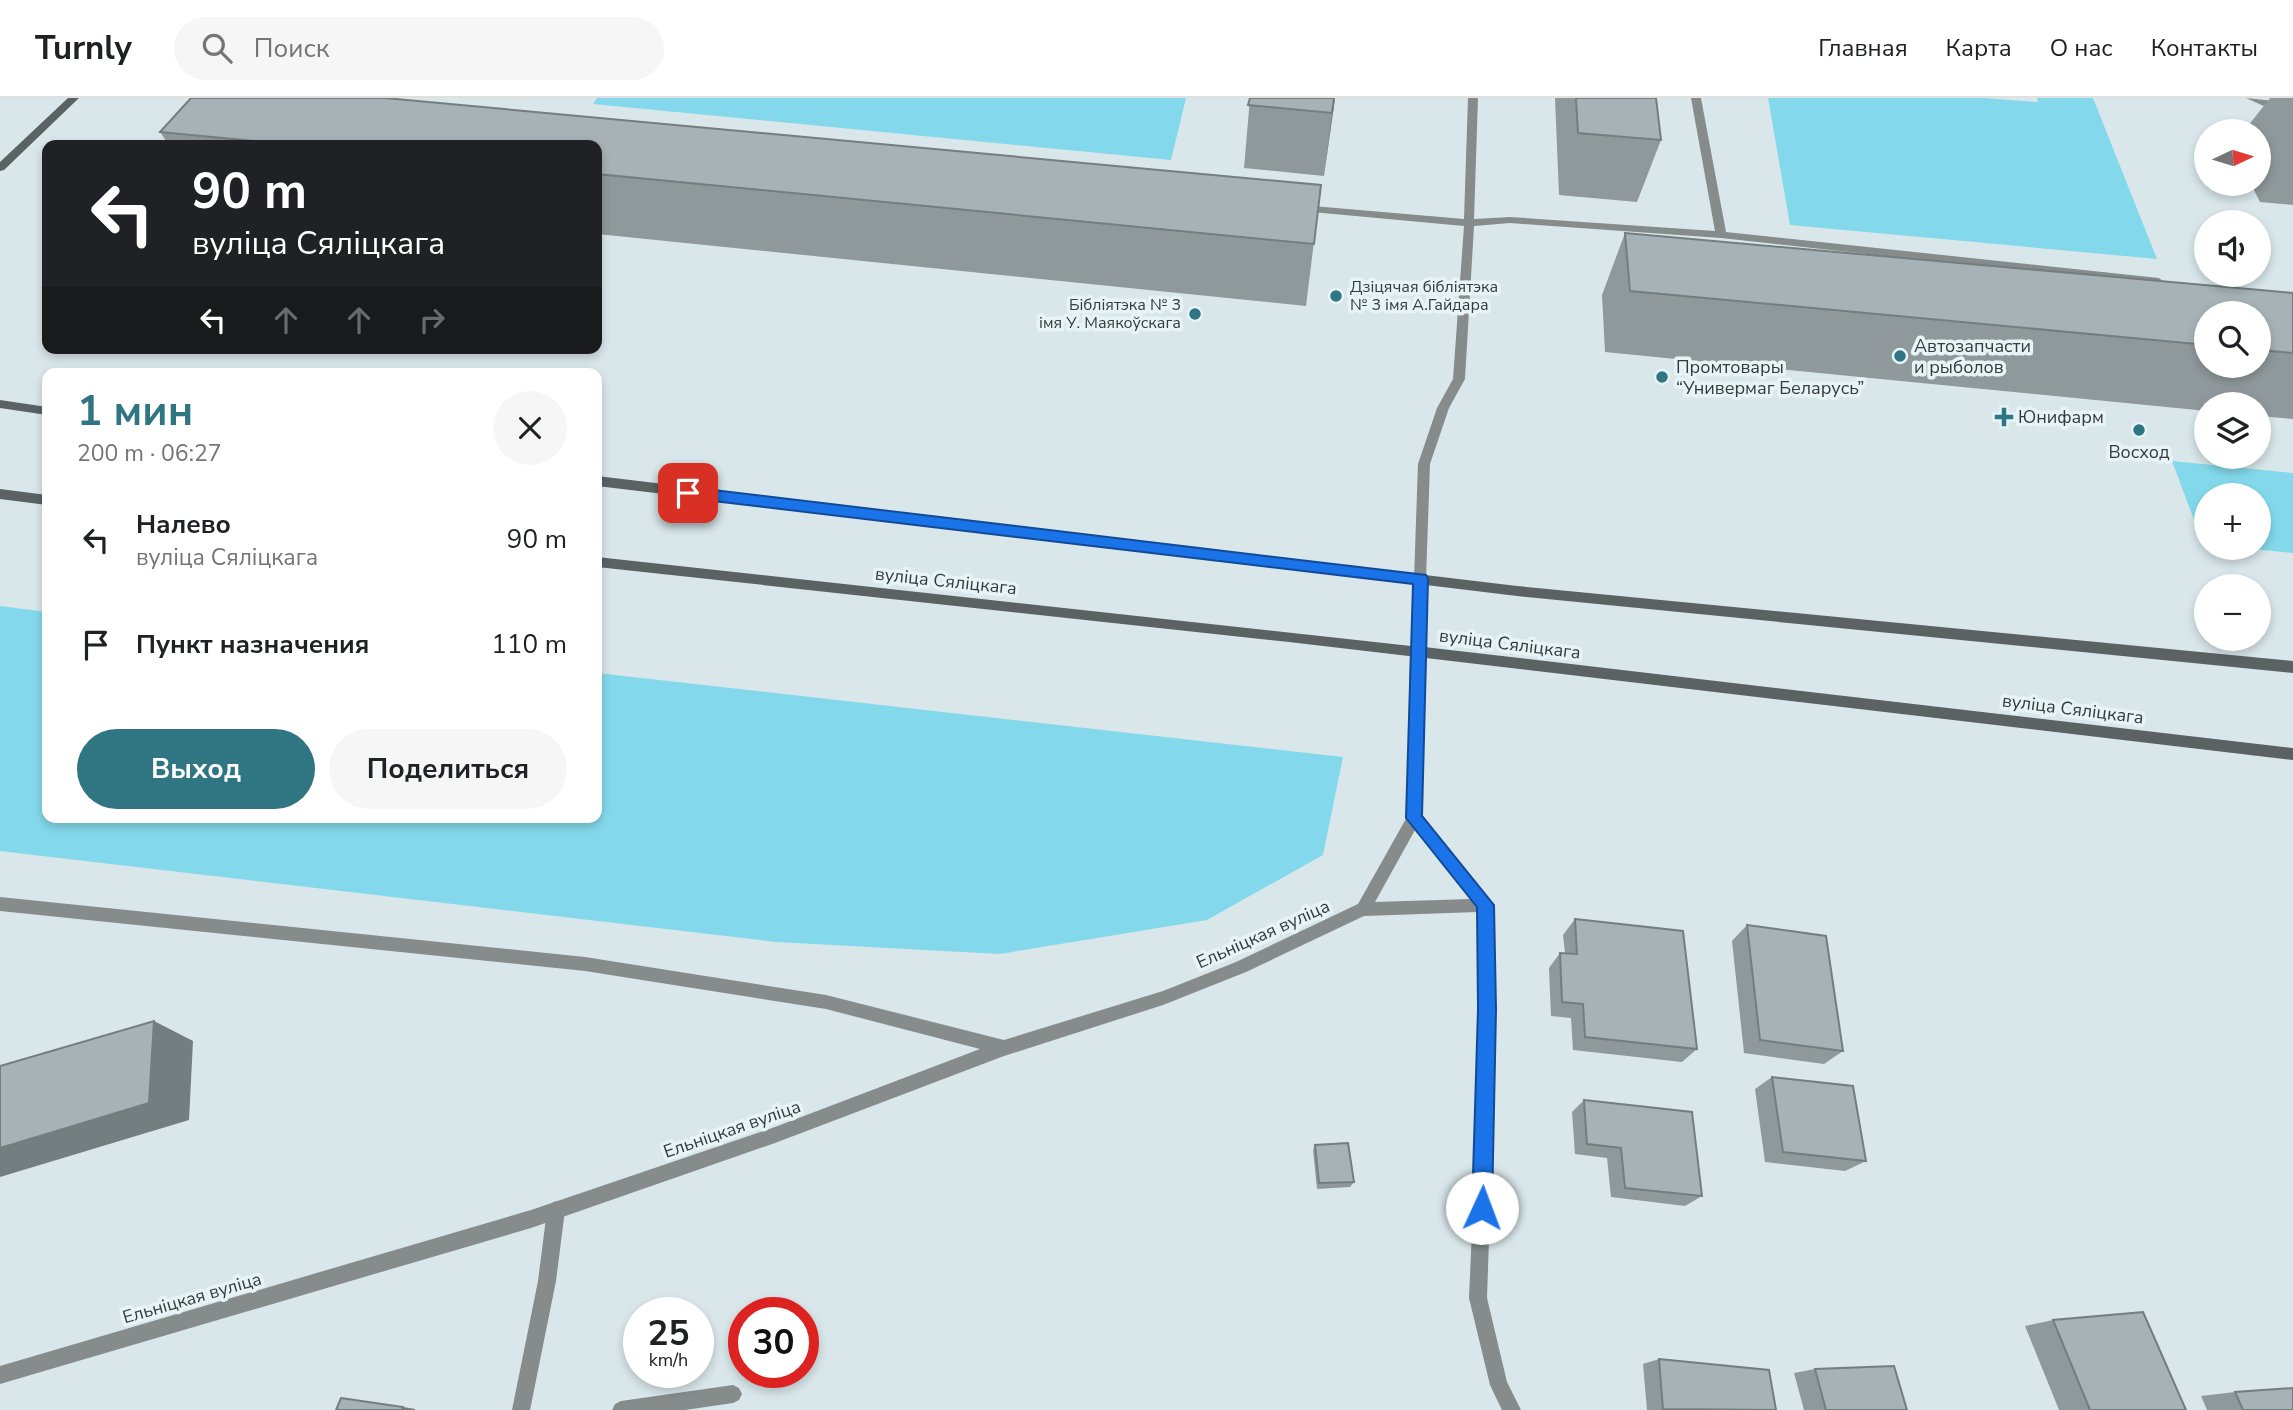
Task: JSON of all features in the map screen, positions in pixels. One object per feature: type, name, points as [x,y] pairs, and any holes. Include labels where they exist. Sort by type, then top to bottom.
[{"type":"main road","points":[[0,168],[74,98]]},
{"type":"main road","points":[[0,404],[42,410]]},
{"type":"main road","points":[[602,482],[1420,579],[2293,667]]},
{"type":"main road","points":[[0,494],[42,499]]},
{"type":"main road","name":"вуліца Сяліцкага","points":[[602,563],[1417,652],[2293,754]]},
{"type":"main road","points":[[1417,652],[1420,579]]},
{"type":"street","points":[[1420,579],[1424,464],[1443,408],[1459,379],[1469,223],[1473,98]]},
{"type":"street","points":[[1696,98],[1721,235]]},
{"type":"street","points":[[2251,98],[2266,104],[2293,106]]},
{"type":"street","points":[[1295,207],[1469,223],[1510,220],[1721,235],[2171,283]]},
{"type":"street","points":[[1363,909],[1414,818],[1417,652]]},
{"type":"street","points":[[1414,818],[1485,905],[1486,1093],[1478,1298],[1499,1385],[1512,1410]]},
{"type":"street","points":[[0,904],[585,964],[826,1002],[1004,1048]]},
{"type":"street","points":[[1363,909],[1485,905]]},
{"type":"street","name":"Ельніцкая вуліца","points":[[0,1374],[556,1210],[775,1135],[1004,1048],[1163,998],[1241,967],[1363,909]]},
{"type":"street","points":[[522,1410],[547,1281],[556,1210]]},
{"type":"street","points":[[621,1410],[733,1394]]},
{"type":"shaded area","points":[[597,98],[1186,98],[1171,160],[593,104]]},
{"type":"shaded area","points":[[1768,98],[1984,98],[2038,102],[2037,98],[2093,98],[2157,259],[1790,225]]},
{"type":"shaded area","points":[[2172,461],[2194,463],[2194,469],[2253,469],[2293,473],[2293,553],[2271,551],[2271,483],[2194,483],[2194,520]]},
{"type":"shaded area","points":[[0,606],[42,611],[42,823],[602,823],[602,674],[1343,757],[1323,855],[1207,920],[1000,954],[776,942],[0,851]]},
{"type":"building","points":[[191,98],[385,98],[1321,185],[1314,244],[602,174],[602,140],[243,140],[160,132]]},
{"type":"building","points":[[1250,98],[1334,98],[1332,113],[1248,105]]},
{"type":"building","points":[[1576,98],[1656,98],[1661,140],[1578,133]]},
{"type":"building","points":[[1625,233],[2194,284],[2194,287],[2293,293],[2293,353],[2271,351],[2271,301],[2194,301],[2194,344],[1630,291]]},
{"type":"building","points":[[1575,919],[1683,931],[1697,1049],[1585,1037],[1583,1004],[1562,1002],[1560,953],[1577,954]]},
{"type":"building","points":[[1747,925],[1826,936],[1843,1051],[1760,1040]]},
{"type":"building","points":[[154,1021],[149,1103],[0,1148],[0,1066]]},
{"type":"building","points":[[1772,1077],[1853,1086],[1866,1161],[1783,1152]]},
{"type":"building","points":[[1584,1100],[1692,1112],[1702,1196],[1625,1188],[1621,1148],[1587,1144]]},
{"type":"building","points":[[1348,1143],[1354,1182],[1319,1183],[1315,1145]]},
{"type":"building","points":[[2143,1312],[2186,1410],[2090,1410],[2053,1320]]},
{"type":"building","points":[[1659,1359],[1769,1370],[1776,1410],[1663,1409]]},
{"type":"building","points":[[1894,1366],[1907,1410],[1826,1410],[1815,1369]]},
{"type":"building","points":[[2293,1388],[2293,1410],[2243,1410],[2235,1392]]},
{"type":"building","points":[[341,1398],[403,1407],[402,1410],[336,1410]]},
{"type":"place","name":"Дзіцячая бібліятэка № 3 імя А.Гайдара","points":[[1336,296]]},
{"type":"place","name":"Бібліятэка № 3 імя У. Маякоўскага","points":[[1195,314]]},
{"type":"place","name":"Автозапчасти и рыболов","points":[[1900,356]]},
{"type":"place","name":"Промтовары “Универмаг Беларусь”","points":[[1662,377]]},
{"type":"place","name":"Юнифарм","points":[[2004,417]]},
{"type":"place","name":"Восход","points":[[2139,430]]},
{"type":"route","points":[[688,493],[1420,579],[1414,818],[1485,905],[1487,1009],[1482,1208]]}]
